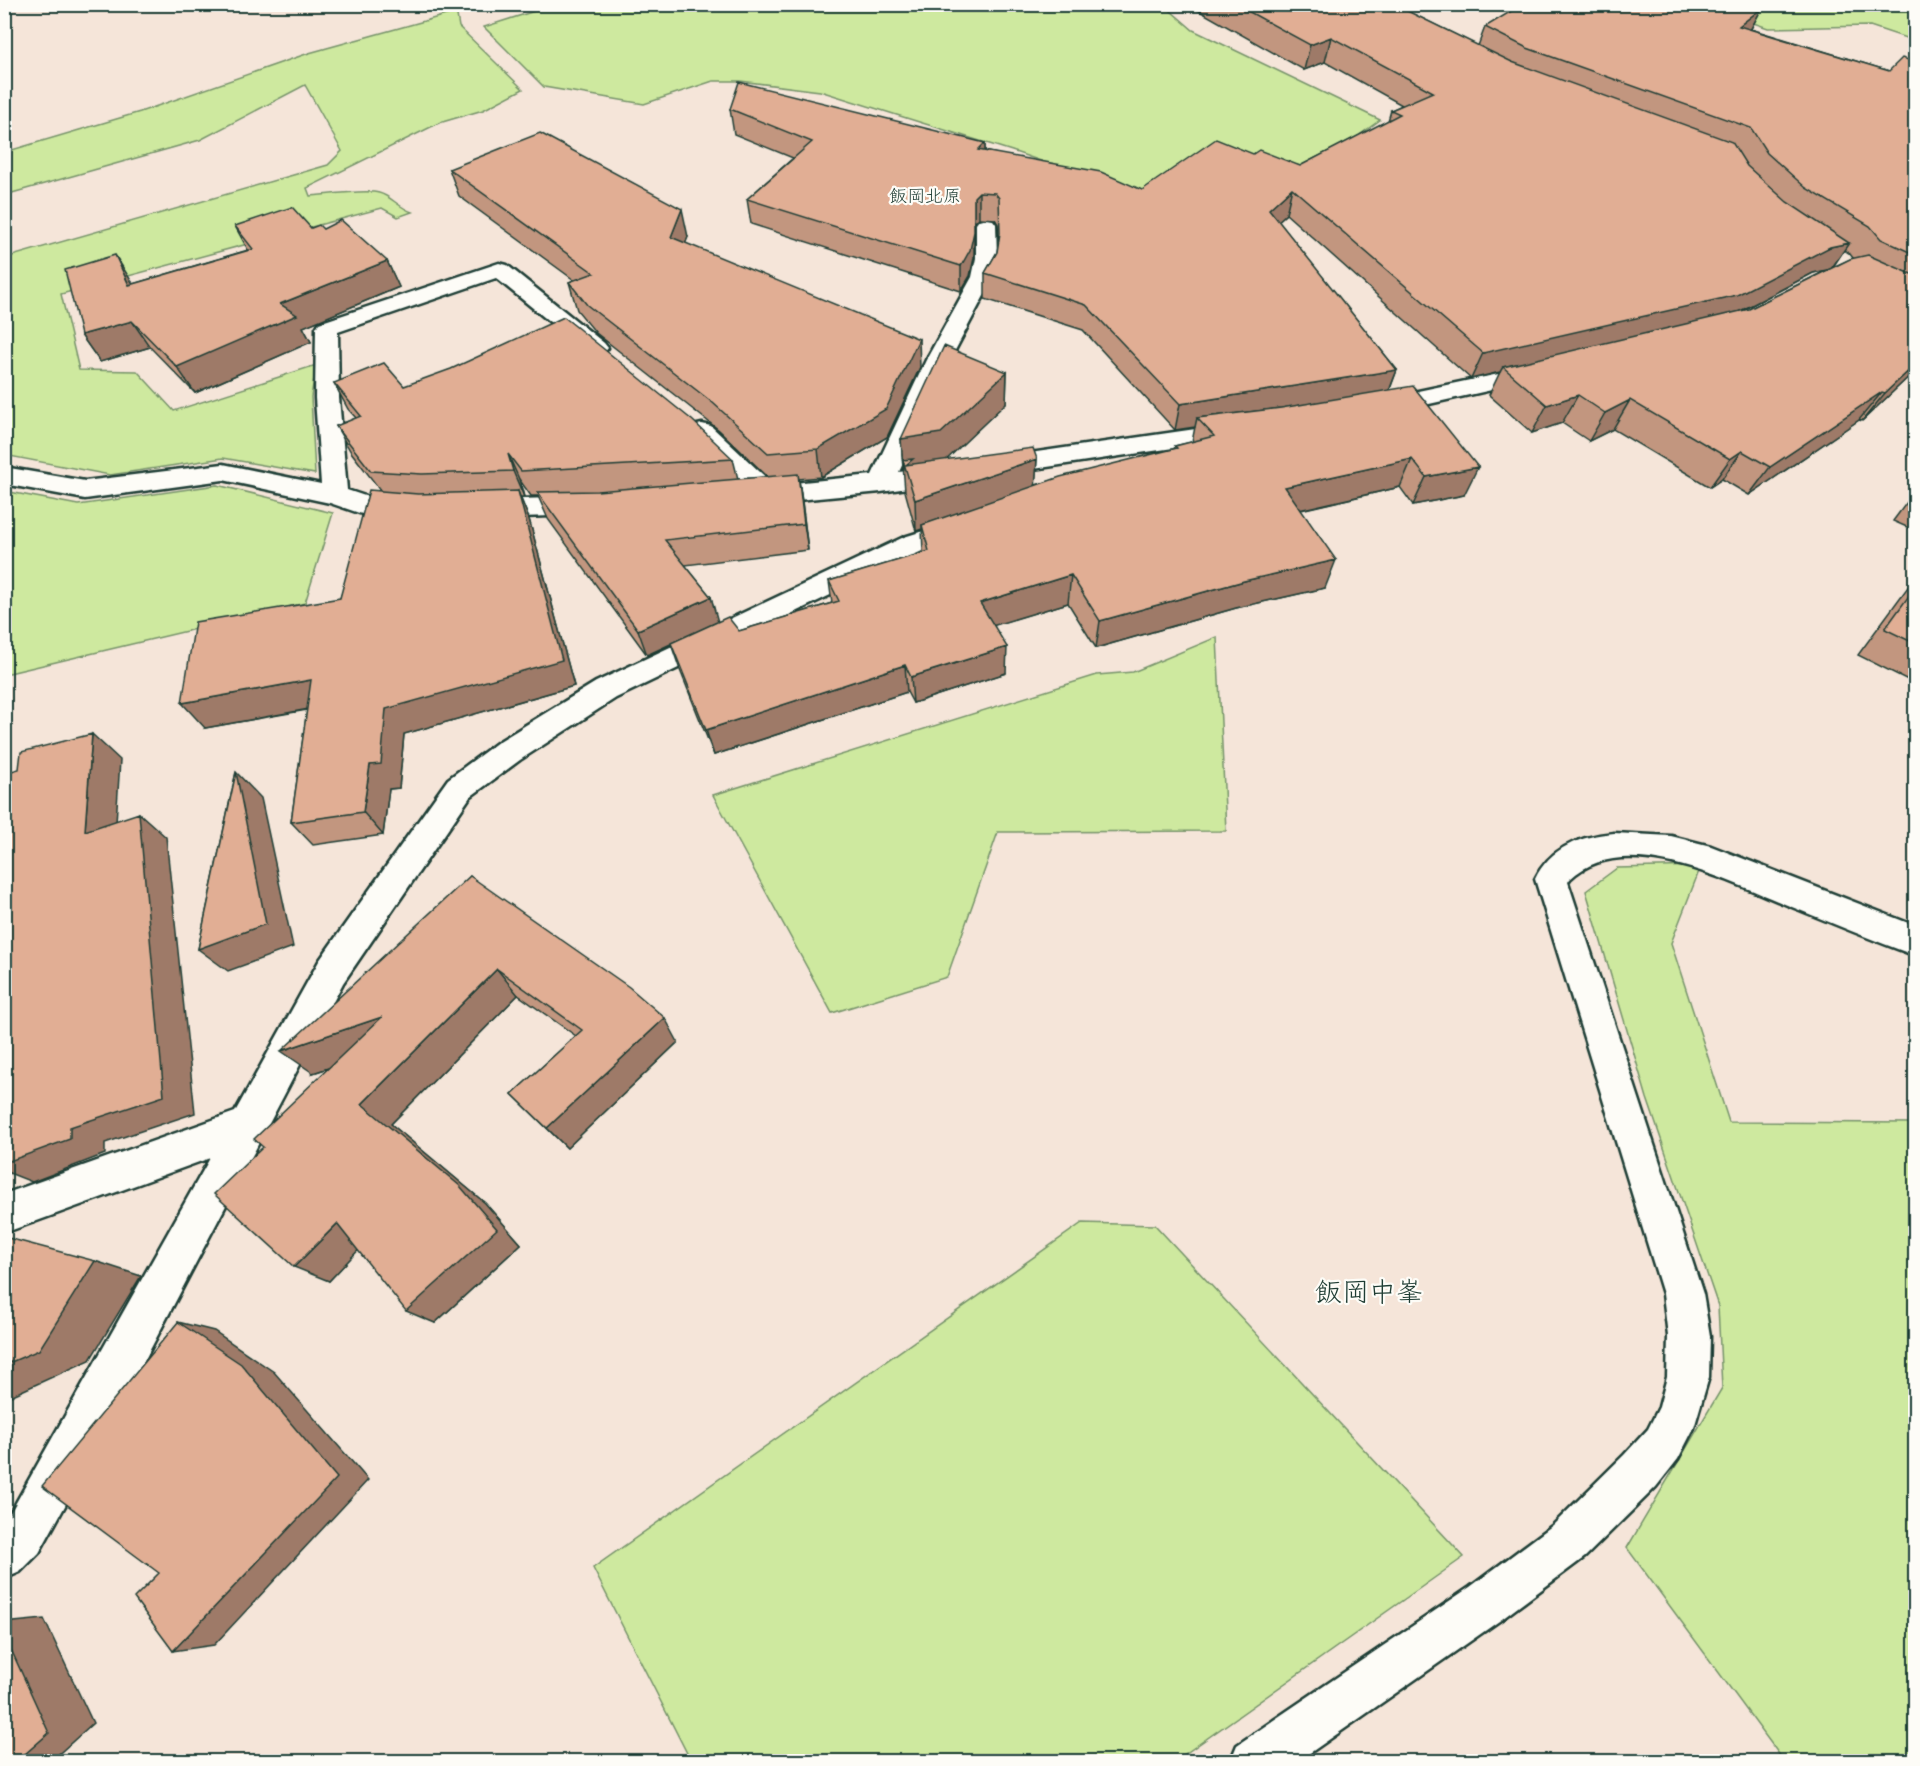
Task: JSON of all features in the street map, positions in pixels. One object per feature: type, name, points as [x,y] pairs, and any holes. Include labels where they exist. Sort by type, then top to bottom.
[{"type":"street","points":[[1409,4],[1386,19],[1428,41]]},
{"type":"street","points":[[881,483],[938,360],[983,277],[987,266],[984,252],[986,224]]},
{"type":"street","points":[[335,495],[327,398],[327,328],[499,270],[609,359]]},
{"type":"street","points":[[1362,410],[1430,399],[1562,366]]},
{"type":"street","points":[[682,416],[709,438],[768,494]]},
{"type":"street","points":[[733,497],[881,483],[1148,442],[1261,428]]},
{"type":"street","points":[[1086,480],[1105,471],[1148,442]]},
{"type":"street","points":[[4,475],[85,490],[223,472],[335,495],[362,505],[444,510],[618,505]]},
{"type":"street","points":[[4,1556],[23,1537],[116,1371],[331,972],[459,788],[508,751],[606,690],[913,544],[993,517]]},
{"type":"street","points":[[1254,1761],[1486,1603],[1569,1542],[1640,1471],[1663,1444],[1679,1413],[1688,1377],[1689,1336],[1683,1294],[1551,879],[1561,865],[1575,855],[1597,847],[1658,846],[1688,852],[1916,941]]},
{"type":"street","points":[[4,1214],[248,1126]]},
{"type":"green space","points":[[557,4],[1164,5],[1193,30],[1380,120],[1361,134],[1389,151],[1331,171],[1132,198],[1070,171],[1012,151],[820,91],[740,81],[713,81],[644,104],[544,87],[484,27]]},
{"type":"green space","points":[[1701,5],[1915,5],[1915,41],[1870,26],[1768,28]]},
{"type":"green space","points":[[464,10],[457,15],[459,27],[523,89],[483,110],[439,123],[307,188],[310,196],[356,192],[379,193],[412,212],[398,217],[382,208],[61,294],[79,370],[137,371],[174,411],[316,365],[311,397],[315,474],[223,458],[110,475],[4,455],[5,258],[328,165],[342,151],[305,85],[200,140],[5,195],[5,152],[140,112],[309,53]]},
{"type":"green space","points":[[217,485],[333,513],[305,603],[5,674],[4,491],[78,505]]},
{"type":"green space","points":[[1217,637],[1226,831],[998,832],[947,977],[832,1013],[713,795],[1097,675],[1133,672]]},
{"type":"green space","points":[[1701,866],[1671,943],[1729,1122],[1915,1123],[1915,1761],[1784,1761],[1627,1548],[1722,1388],[1718,1306],[1647,1098],[1586,891],[1617,868]]},
{"type":"green space","points":[[1082,1223],[1155,1225],[1464,1557],[1175,1761],[691,1761],[593,1568]]},
{"type":"building","points":[[1235,4],[1393,4],[1512,62],[1732,142],[1747,166],[1787,202],[1849,243],[1830,247],[1737,295],[1483,353],[1292,188],[1269,209],[1397,370],[1180,404],[1086,305],[985,273],[997,252],[1000,233],[999,198],[995,193],[979,192],[974,197],[974,232],[970,250],[961,266],[747,199],[812,142],[730,109],[739,82],[985,143],[978,150],[1101,172],[1142,190],[1216,139],[1253,154],[1259,150],[1300,166],[1400,114],[1391,110],[1433,92],[1331,37],[1310,45]]},
{"type":"building","points":[[1523,4],[1753,4],[1762,8],[1739,26],[1889,71],[1902,58],[1916,62],[1916,255],[1881,239],[1870,226],[1806,188],[1767,153],[1751,128],[1527,48],[1485,27]]},
{"type":"building","points":[[540,133],[682,209],[671,237],[919,339],[886,409],[818,449],[768,453],[713,403],[587,305],[569,282],[594,273],[449,169]]},
{"type":"building","points":[[292,207],[311,228],[319,225],[323,229],[341,220],[387,261],[280,304],[297,315],[177,367],[132,321],[81,335],[65,270],[115,255],[129,285],[253,249],[235,226]]},
{"type":"building","points":[[1868,255],[1916,276],[1916,364],[1885,393],[1882,392],[1770,467],[1742,451],[1730,459],[1630,400],[1605,413],[1578,395],[1547,405],[1503,367],[1749,309],[1850,259]]},
{"type":"building","points":[[564,317],[692,420],[733,459],[521,471],[508,454],[513,471],[422,474],[371,471],[336,426],[361,416],[334,383],[384,363],[404,386],[451,369]]},
{"type":"building","points":[[944,346],[1007,372],[941,433],[901,439]]},
{"type":"building","points":[[1413,386],[1478,467],[1426,477],[1412,459],[1285,487],[1336,560],[1244,581],[1100,621],[1071,575],[980,603],[1007,647],[911,677],[905,665],[706,730],[671,643],[728,617],[739,631],[839,601],[829,581],[929,551],[922,525],[1060,477],[1177,448],[1175,446],[1214,436],[1197,418],[1281,408]]},
{"type":"building","points":[[1033,448],[1037,459],[915,500],[903,460],[913,459],[906,465]]},
{"type":"building","points":[[798,474],[804,524],[665,540],[711,597],[638,630],[537,492],[597,491]]},
{"type":"building","points":[[369,490],[418,494],[518,491],[562,660],[386,709],[381,764],[370,765],[363,812],[291,822],[311,680],[182,703],[195,622],[340,598]]},
{"type":"building","points":[[1916,586],[1916,644],[1885,629]]},
{"type":"building","points":[[92,734],[85,831],[139,813],[164,1096],[70,1127],[70,1139],[4,1163],[4,773],[19,769],[21,752]]},
{"type":"building","points":[[236,772],[266,924],[198,949]]},
{"type":"building","points":[[470,876],[629,987],[665,1018],[547,1128],[512,1094],[582,1030],[497,969],[362,1104],[460,1186],[497,1229],[406,1311],[337,1224],[294,1267],[214,1194],[263,1147],[254,1139],[382,1017],[281,1051]]},
{"type":"building","points":[[8,1238],[95,1261],[39,1350],[4,1365],[4,1242]]},
{"type":"building","points":[[178,1322],[241,1364],[337,1478],[173,1651],[134,1598],[159,1573],[42,1486]]},
{"type":"building","points":[[4,1634],[49,1733],[17,1761],[4,1761]]},
{"type":"district","name":"飯岡北原","points":[[925,196]]},
{"type":"district","name":"飯岡中峯","points":[[1369,1292]]}]
